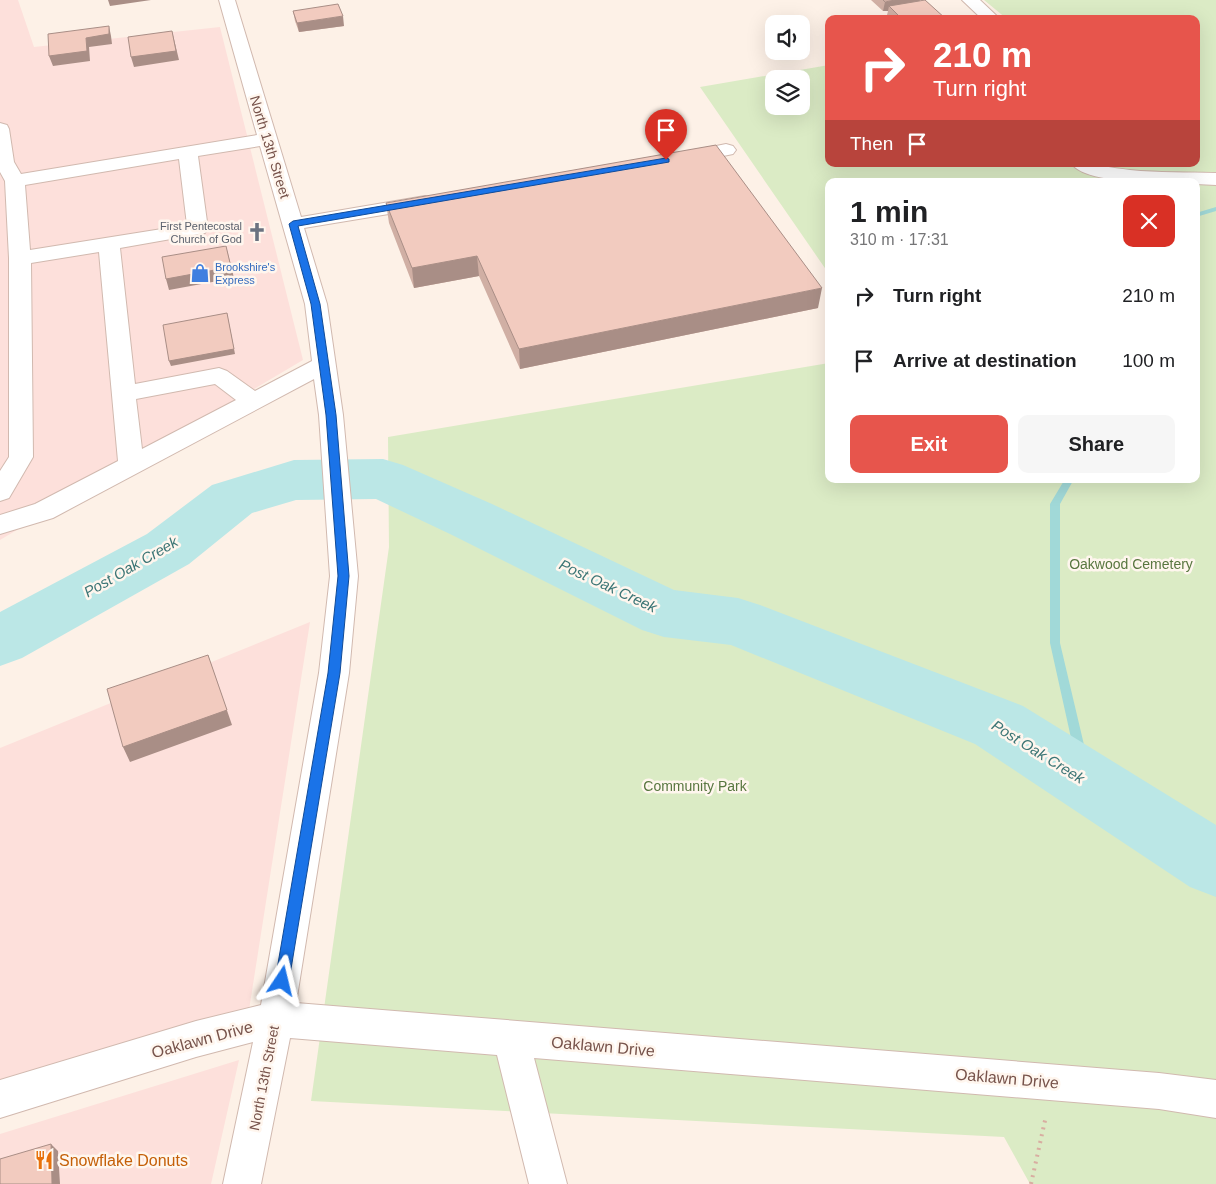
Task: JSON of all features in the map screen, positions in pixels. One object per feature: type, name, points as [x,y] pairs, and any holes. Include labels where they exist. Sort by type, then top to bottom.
[{"type":"street","name":"North 13th Street","points":[[227,0],[316,304],[331,415],[344,576],[334,673],[276,1019],[242,1184]]},
{"type":"street","points":[[970,0],[987,15]]},
{"type":"street","points":[[0,129],[4,162],[15,181],[20,258],[21,457],[0,492]]},
{"type":"street","points":[[15,181],[268,139]]},
{"type":"street","points":[[666,160],[726,150]]},
{"type":"street","points":[[20,258],[198,229],[188,152]]},
{"type":"street","points":[[1090,167],[1120,174],[1197,178]]},
{"type":"street","points":[[1200,178],[1216,179]]},
{"type":"street","points":[[293,224],[440,199]]},
{"type":"street","points":[[109,244],[131,465]]},
{"type":"street","points":[[0,525],[44,511],[324,364]]},
{"type":"street","points":[[124,394],[219,376],[253,401]]},
{"type":"street","name":"Oaklawn Drive","points":[[0,1099],[196,1039],[276,1019],[1159,1091],[1216,1099]]},
{"type":"street","points":[[511,1039],[548,1184]]},
{"type":"path","points":[[1031,1184],[1053,1082]]},
{"type":"shaded area","points":[[0,0],[18,0],[34,47],[220,27],[303,360],[0,540]]},
{"type":"shaded area","points":[[310,622],[249,1010],[0,1084],[0,748]]},
{"type":"shaded area","points":[[239,1060],[211,1184],[0,1184],[0,1134]]},
{"type":"green space","name":"Community Park","points":[[984,0],[1216,0],[1216,1184],[1030,1184],[1004,1137],[311,1101],[389,547],[388,437],[825,364],[825,483],[1200,483],[1200,178],[825,178],[825,268],[700,87],[765,76],[765,115],[810,115],[810,70],[800,70],[825,66],[825,167],[1200,167],[1200,15],[1002,15]]},
{"type":"building","points":[[925,0],[942,15],[898,15],[889,6]]},
{"type":"building","points":[[338,4],[343,16],[297,23],[293,11]]},
{"type":"building","points":[[109,26],[109,34],[86,38],[87,51],[49,56],[48,34]]},
{"type":"building","points":[[172,31],[176,51],[131,57],[128,37]]},
{"type":"building","points":[[716,145],[822,288],[519,349],[477,256],[412,268],[386,203]]},
{"type":"building","points":[[226,246],[231,267],[166,279],[162,257]]},
{"type":"building","points":[[227,313],[234,349],[169,361],[163,325]]},
{"type":"building","points":[[208,655],[227,710],[123,747],[107,689]]},
{"type":"building","name":"Snowflake Donuts","points":[[51,1144],[52,1184],[0,1184],[0,1159]]},
{"type":"waterway","points":[[1200,214],[1216,209]]},
{"type":"waterway","name":"Post Oak Creek","points":[[0,641],[168,549],[232,499],[294,480],[383,479],[471,519],[664,613],[738,622],[999,725],[1216,864]]},
{"type":"waterway","points":[[1067,483],[1055,504],[1055,643],[1087,783]]},
{"type":"place","name":"First Pentecostal Church of God","points":[[257,232]]},
{"type":"place","name":"Brookshire's Express","points":[[200,273]]},
{"type":"place","name":"Snowflake Donuts","points":[[44,1160]]},
{"type":"route","points":[[282,981],[334,673],[344,576],[331,415],[316,304],[293,224],[666,160]]},
{"type":"park label","name":"Oakwood Cemetery","points":[[1131,564]]}]
